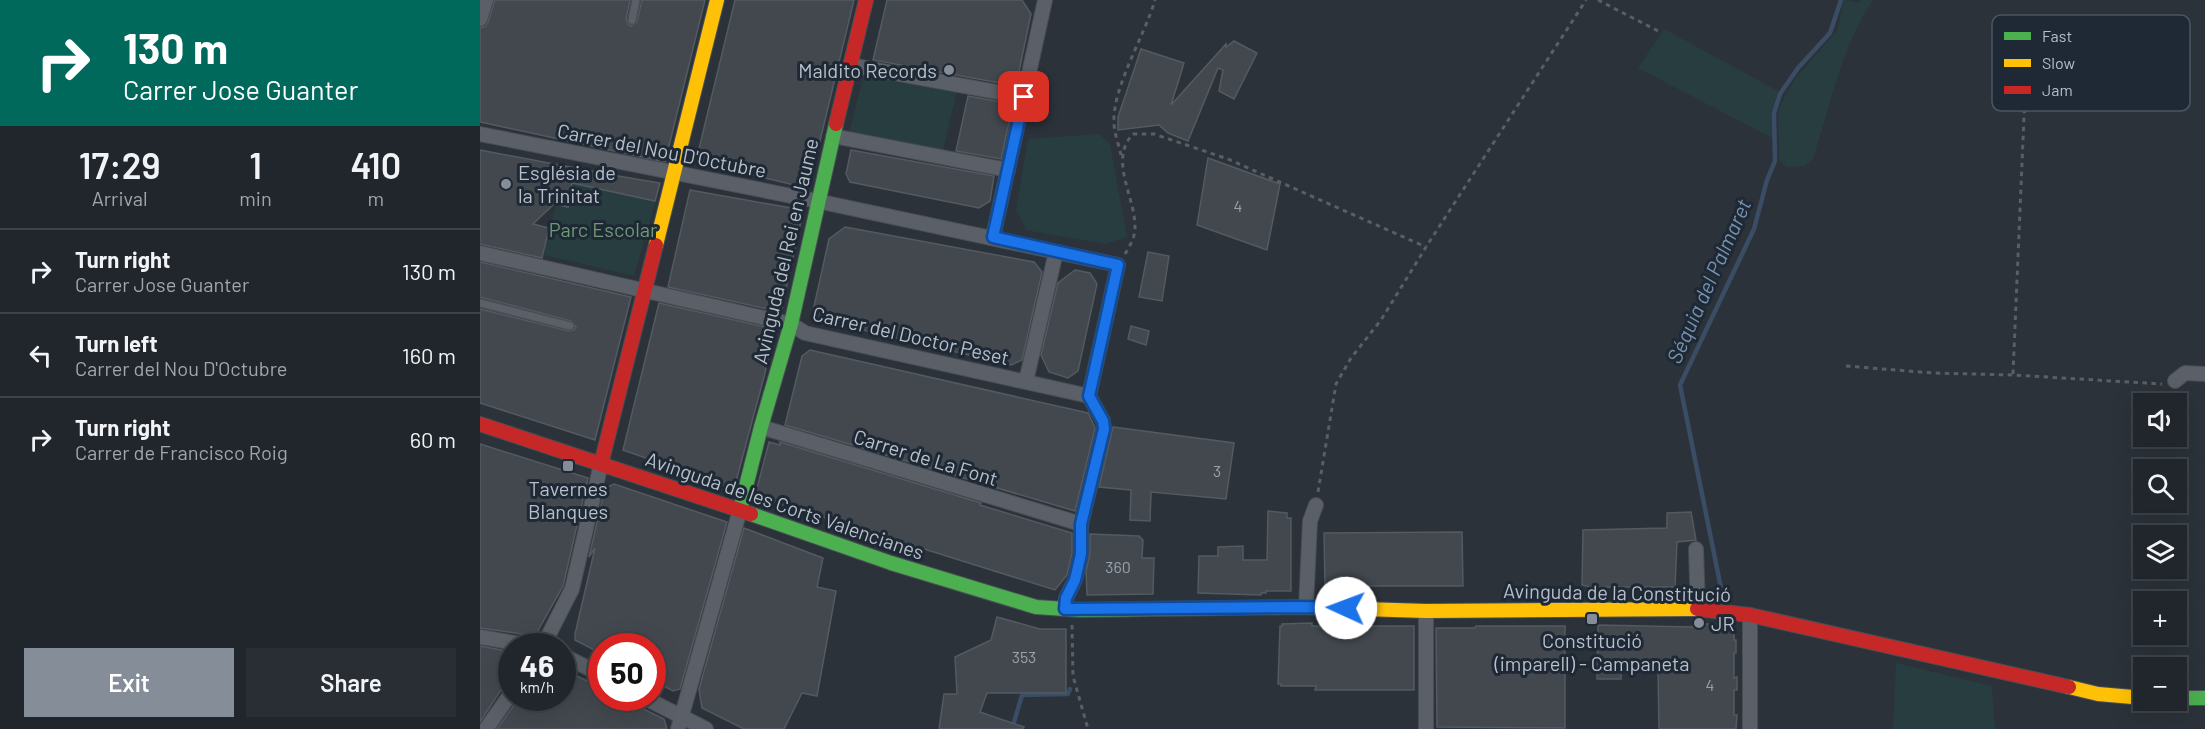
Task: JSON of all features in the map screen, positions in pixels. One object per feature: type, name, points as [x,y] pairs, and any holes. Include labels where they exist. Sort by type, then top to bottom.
[{"type":"main road","points":[[601,464],[717,0]]},
{"type":"main road","name":"Avinguda del Rei en Jaume","points":[[740,510],[791,324],[817,201],[866,0]]},
{"type":"main road","name":"Avinguda de les Corts Valencianes","points":[[480,424],[740,510],[891,563],[1036,606],[1072,609]]},
{"type":"main road","name":"Avinguda de la Constitució","points":[[1072,609],[1306,607],[1426,611],[1698,609],[1750,615],[2098,694],[2133,697]]},
{"type":"main road","points":[[2187,698],[2205,698]]},
{"type":"street","points":[[480,19],[486,0]]},
{"type":"street","points":[[993,237],[1045,0]]},
{"type":"street","points":[[850,65],[1024,97]]},
{"type":"street","name":"Carrer del Nou D'Octubre","points":[[480,134],[993,237],[1118,265]]},
{"type":"street","points":[[833,136],[1008,170]]},
{"type":"street","points":[[1026,381],[1056,252]]},
{"type":"street","name":"Carrer del Doctor Peset","points":[[480,253],[791,324],[805,333],[1089,396]]},
{"type":"street","points":[[1072,609],[1066,598],[1075,580],[1081,554],[1081,524],[1104,429],[1103,421],[1089,396],[1118,265]]},
{"type":"street","points":[[2175,381],[2185,373],[2205,374]]},
{"type":"street","name":"Carrer de La Font","points":[[761,427],[1081,524]]},
{"type":"street","points":[[550,633],[572,589],[601,464]]},
{"type":"street","points":[[1306,607],[1310,521],[1316,505]]},
{"type":"street","points":[[680,723],[740,510]]},
{"type":"street","points":[[1696,549],[1698,609]]},
{"type":"street","points":[[1426,611],[1426,729]]},
{"type":"street","points":[[1750,615],[1750,729]]},
{"type":"street","points":[[480,637],[498,640]]},
{"type":"street","points":[[486,729],[499,711]]},
{"type":"street","points":[[663,711],[680,723],[706,729]]},
{"type":"lane","points":[[632,20],[636,0]]},
{"type":"lane","points":[[480,303],[570,326]]},
{"type":"path","points":[[1118,265],[1131,245],[1135,228],[1114,124],[1115,108],[1127,69],[1149,21],[1155,0]]},
{"type":"path","points":[[1316,505],[1336,384],[1351,358],[1381,320],[1586,0]]},
{"type":"path","points":[[1598,0],[1658,31]]},
{"type":"path","points":[[2013,375],[2024,111]]},
{"type":"path","points":[[1121,156],[1126,141],[1133,134],[1154,134],[1228,159],[1426,247]]},
{"type":"path","points":[[1846,366],[1933,373],[2141,381],[2170,386],[2175,381]]},
{"type":"path","points":[[1072,609],[1073,676],[1088,729]]},
{"type":"green space","points":[[1844,0],[1859,3],[1860,0],[1873,0],[1862,17],[1845,56],[1813,159],[1805,166],[1787,167],[1779,160],[1778,110],[1794,80],[1837,31]]},
{"type":"green space","points":[[1664,29],[1778,91],[1772,113],[1772,138],[1638,68]]},
{"type":"green space","points":[[864,73],[957,90],[943,151],[849,134]]},
{"type":"green space","points":[[1099,134],[1110,144],[1127,237],[1105,244],[1026,230],[1016,209],[1028,139]]},
{"type":"green space","name":"Parc Escolar","points":[[618,175],[630,178],[628,196],[656,201],[634,276],[543,255],[556,204],[568,207],[572,183],[614,191]]},
{"type":"green space","points":[[1896,663],[1992,686],[1995,729],[1893,729]]},
{"type":"building","points":[[495,0],[630,0],[626,19],[631,26],[637,22],[642,0],[705,0],[665,162],[480,122],[480,28],[486,26]]},
{"type":"building","points":[[735,0],[854,0],[811,178],[798,186],[696,161]]},
{"type":"building","points":[[887,0],[1022,0],[1031,14],[1016,86],[873,60]]},
{"type":"building","points":[[1234,41],[1257,53],[1234,99],[1219,91],[1223,70],[1218,68],[1188,141],[1168,133],[1159,125],[1118,130],[1118,117],[1141,49],[1184,63],[1171,105],[1226,44],[1226,47]]},
{"type":"building","points":[[968,96],[1013,104],[1001,159],[956,151]]},
{"type":"building","points":[[480,150],[660,183],[655,201],[572,183],[568,207],[554,204],[533,224],[549,228],[542,258],[480,244]]},
{"type":"building","points":[[851,150],[994,176],[990,201],[979,208],[850,182],[846,174]]},
{"type":"building","points":[[1208,158],[1280,184],[1267,250],[1197,225]]},
{"type":"building","points":[[690,190],[797,209],[802,217],[781,312],[668,287]]},
{"type":"building","points":[[845,227],[1034,262],[1042,272],[1022,360],[1011,365],[817,319],[813,311],[829,239]]},
{"type":"building","points":[[1148,252],[1169,256],[1162,301],[1139,297]]},
{"type":"building","points":[[480,262],[631,297],[595,440],[480,403],[480,309],[569,331],[576,327],[571,321],[480,297]]},
{"type":"building","points":[[1075,270],[1090,273],[1097,284],[1078,371],[1068,378],[1049,372],[1041,355],[1058,283]]},
{"type":"building","points":[[659,303],[774,329],[765,373],[734,489],[623,450]]},
{"type":"building","points":[[1131,326],[1149,331],[1146,345],[1128,339]]},
{"type":"building","points":[[810,350],[1088,413],[1095,428],[1075,511],[785,425],[802,356]]},
{"type":"building","points":[[1113,427],[1234,443],[1226,499],[1151,492],[1150,521],[1130,520],[1131,490],[1099,487]]},
{"type":"building","points":[[769,442],[780,445],[780,442],[1072,533],[1072,553],[1067,575],[1055,590],[755,496]]},
{"type":"building","points":[[480,444],[588,478],[563,586],[537,633],[514,633],[480,628]]},
{"type":"building","points":[[614,484],[727,522],[680,689],[673,691],[666,687],[666,633],[588,633],[588,647],[576,641],[575,633],[595,548],[589,557],[605,488]]},
{"type":"building","points":[[1268,511],[1287,513],[1287,518],[1291,518],[1291,591],[1266,591],[1261,595],[1198,593],[1199,556],[1218,556],[1218,547],[1243,546],[1243,560],[1267,560]]},
{"type":"building","points":[[1691,512],[1696,540],[1677,542],[1675,587],[1590,587],[1582,585],[1583,530],[1667,528],[1667,513]]},
{"type":"building","points":[[744,528],[823,558],[817,587],[836,591],[817,696],[802,693],[784,729],[744,729],[702,708],[699,689]]},
{"type":"building","points":[[1462,532],[1463,586],[1325,586],[1324,533]]},
{"type":"building","points":[[1090,534],[1139,536],[1143,540],[1142,558],[1154,558],[1153,594],[1087,595],[1086,571],[1090,554]]},
{"type":"building","points":[[997,617],[1040,629],[1066,629],[1066,693],[987,693],[980,712],[1024,727],[1023,729],[939,729],[944,694],[957,694],[955,657],[991,640]]},
{"type":"building","points":[[1312,623],[1312,626],[1414,626],[1414,690],[1315,690],[1316,686],[1281,686],[1278,684],[1280,626],[1282,624]]},
{"type":"building","points":[[1693,624],[1727,624],[1726,627],[1734,627],[1736,653],[1734,653],[1734,678],[1737,677],[1737,690],[1734,690],[1736,729],[1659,729],[1658,669],[1621,669],[1621,679],[1597,679],[1598,625],[1693,627]]},
{"type":"building","points":[[1476,626],[1565,626],[1565,728],[1437,727],[1436,628],[1475,628]]},
{"type":"building","points":[[480,646],[498,649],[498,694],[480,722]]},
{"type":"building","points":[[576,676],[588,681],[588,711],[648,711],[664,719],[667,729],[497,729],[510,711],[576,711]]},
{"type":"waterway","name":"Séquia del Palmaret","points":[[1722,593],[1680,385],[1754,229],[1767,180],[1775,161],[1774,113],[1780,94],[1798,68],[1830,33],[1841,0]]},
{"type":"waterway","name":"Séquia del Palmaret","points":[[1012,729],[1022,695],[1068,694],[1070,689]]},
{"type":"traffic: fast","points":[[740,510],[791,324],[836,124]]},
{"type":"traffic: fast","points":[[751,514],[891,563],[1036,607],[1080,610],[1224,608]]},
{"type":"traffic: fast","points":[[2187,698],[2205,698]]},
{"type":"traffic: slow","points":[[656,245],[717,0]]},
{"type":"traffic: slow","points":[[1224,608],[1299,607],[1426,611],[1697,609]]},
{"type":"traffic: slow","points":[[2069,687],[2098,694],[2133,697]]},
{"type":"traffic: jam","points":[[836,124],[866,0]]},
{"type":"traffic: jam","points":[[601,464],[656,245]]},
{"type":"traffic: jam","points":[[480,424],[751,514]]},
{"type":"traffic: jam","points":[[1697,609],[1750,615],[2069,687]]},
{"type":"place","name":"Maldito Records","points":[[949,70]]},
{"type":"place","name":"Església de la Trinitat","points":[[506,184]]},
{"type":"place","name":"Tavernes Blanques","points":[[568,466]]},
{"type":"place","name":"Constitució (imparell) - Campaneta","points":[[1592,619]]},
{"type":"place","name":"JR","points":[[1699,623]]},
{"type":"route","points":[[1024,97],[993,237],[1118,265],[1089,396],[1103,421],[1104,429],[1081,524],[1081,554],[1075,580],[1066,598],[1065,609],[1346,608]]}]
